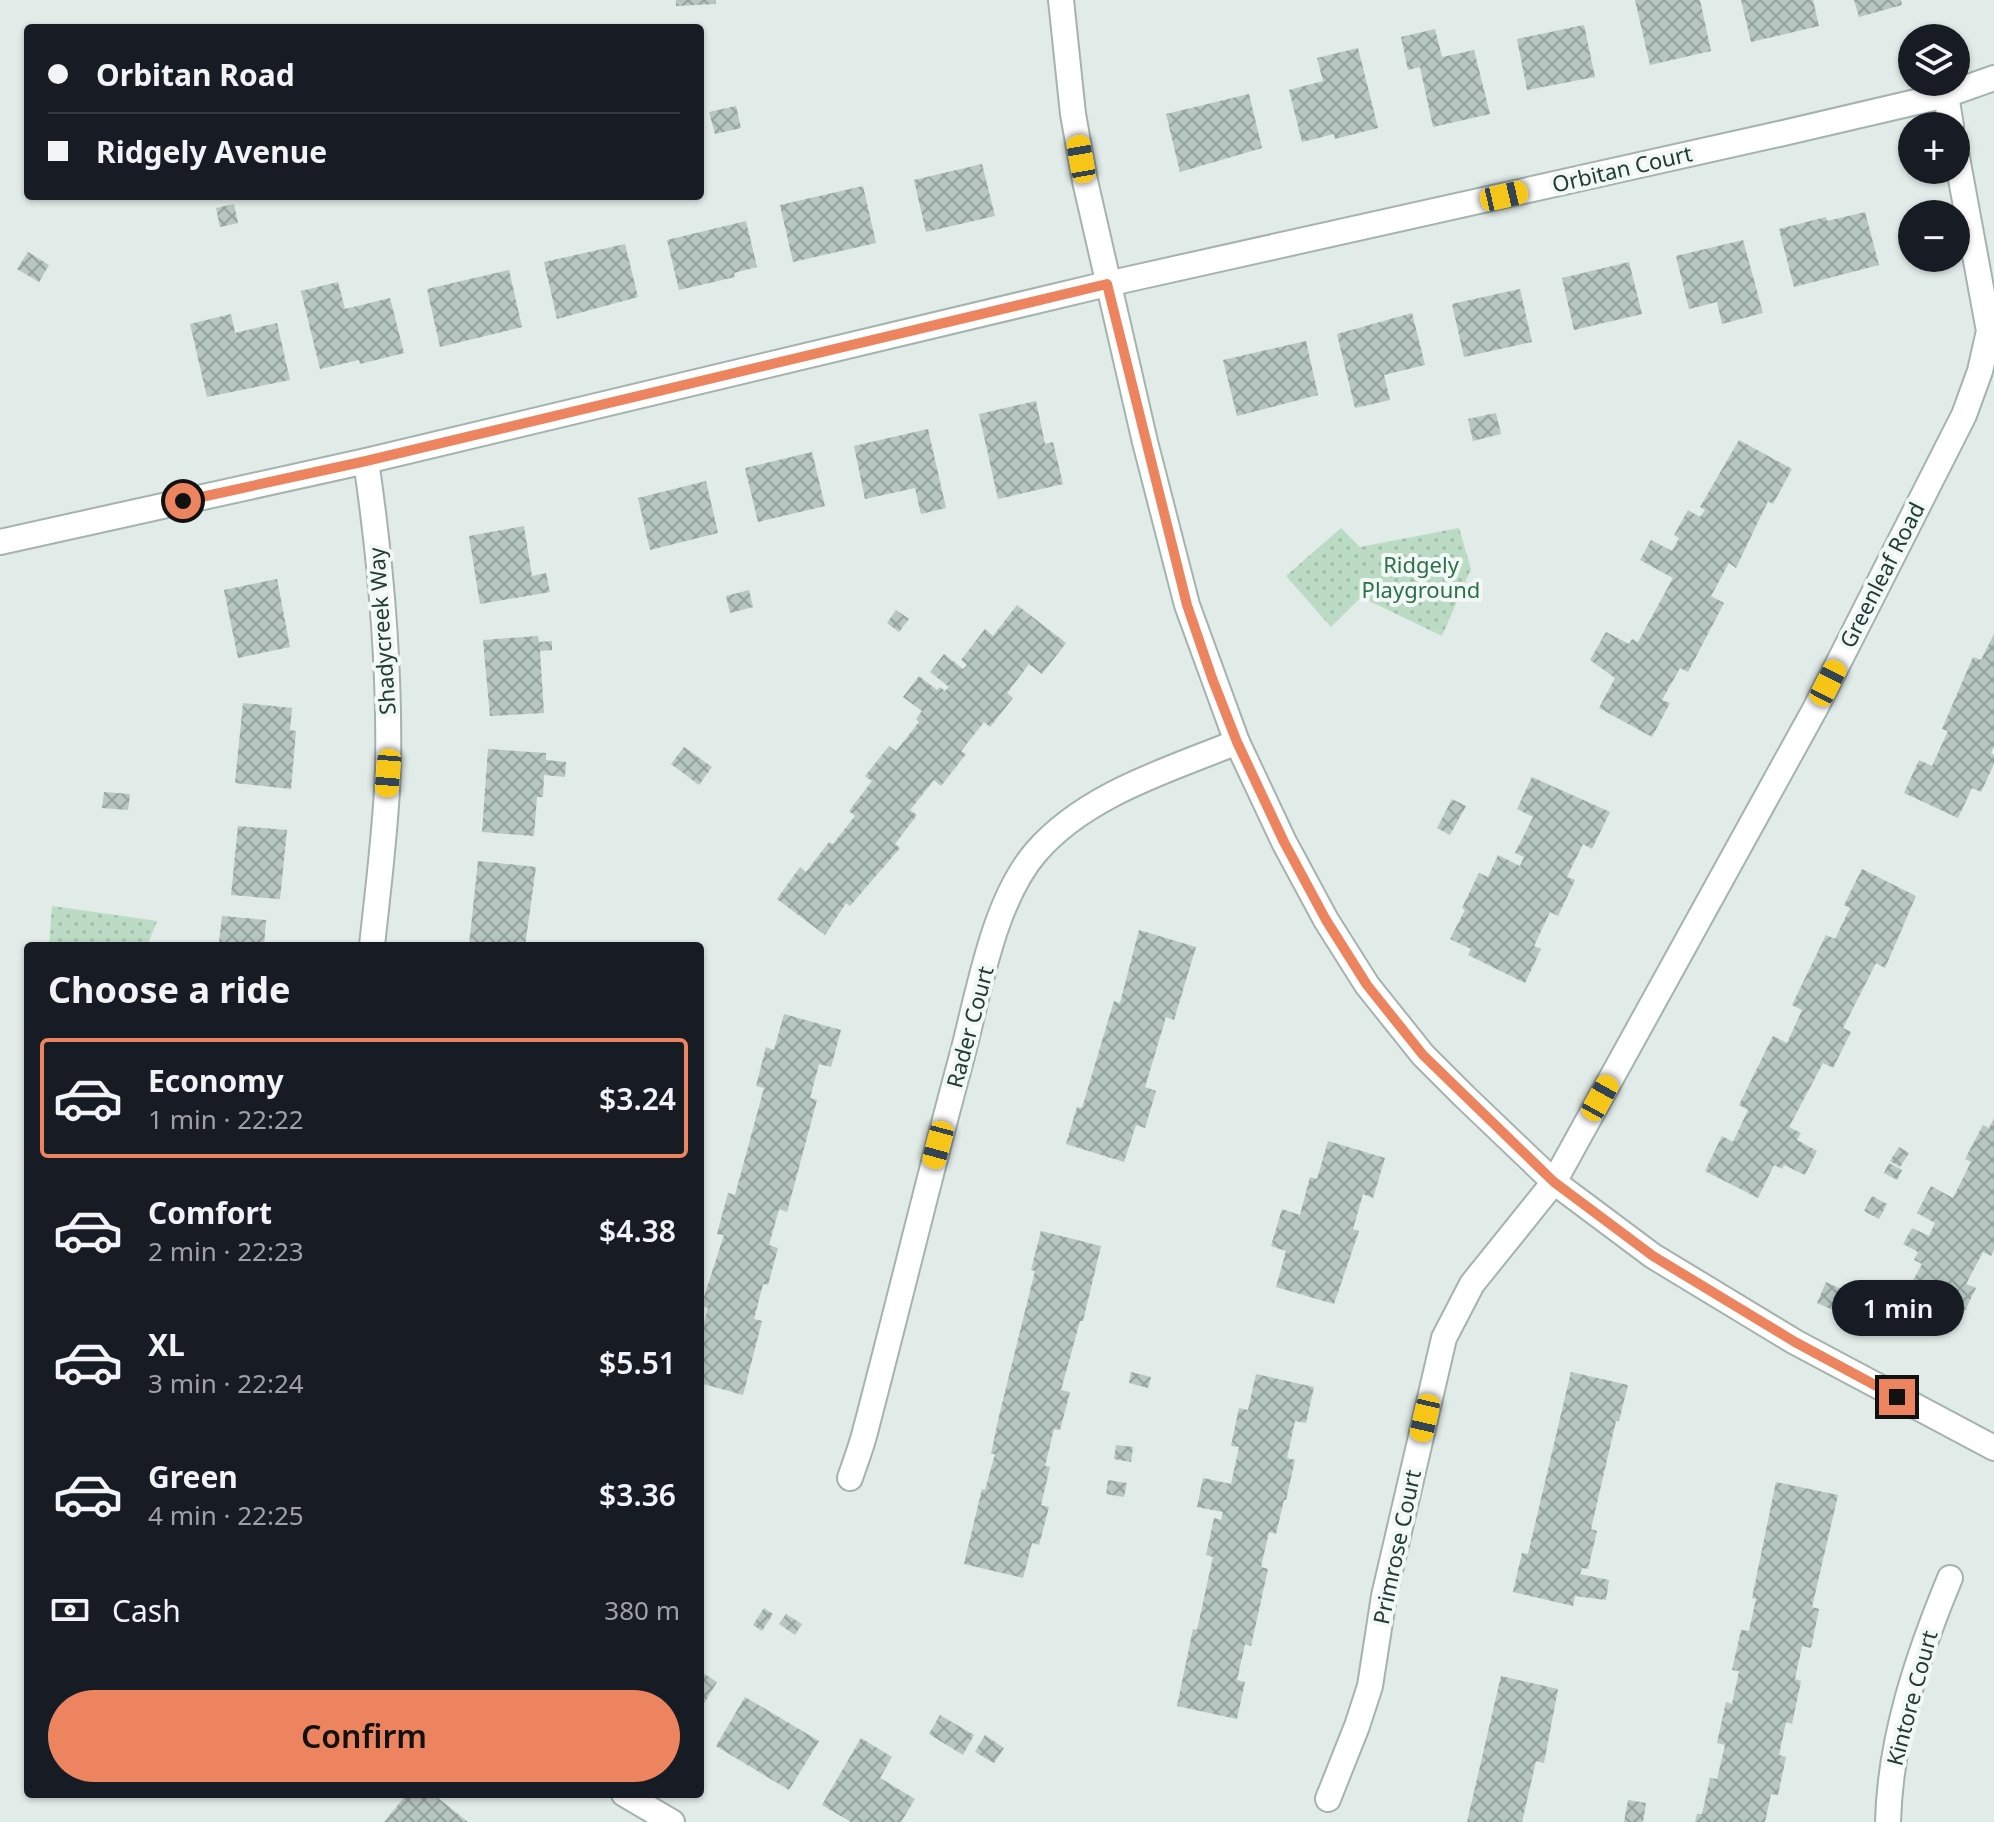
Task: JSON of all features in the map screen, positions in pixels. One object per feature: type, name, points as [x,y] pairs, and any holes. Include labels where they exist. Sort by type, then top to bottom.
[{"type":"street","points":[[1061,0],[1075,127],[1107,284],[1187,605],[1237,742],[1284,842],[1326,920],[1367,985],[1423,1055],[1554,1182],[1653,1256],[1795,1342],[1994,1448]]},
{"type":"street","name":"Orbitan Court","points":[[1970,86],[1994,78]]},
{"type":"street","name":"Orbitan Court","points":[[0,542],[366,461],[1107,284],[1942,96]]},
{"type":"street","name":"Greenleaf Road","points":[[1554,1182],[1815,709],[1964,415],[1980,371],[1989,331],[1962,184]]},
{"type":"street","name":"Shadycreek Way","points":[[366,461],[375,523],[388,687],[388,773],[372,942]]},
{"type":"street","name":"Rader Court","points":[[850,1478],[864,1436],[921,1205],[991,948],[1016,881],[1035,853],[1053,835],[1096,804],[1237,742]]},
{"type":"street","name":"Primrose Court","points":[[1328,1799],[1370,1686],[1384,1596],[1444,1338],[1472,1284],[1554,1182]]},
{"type":"street","name":"Kintore Court","points":[[1888,1822],[1889,1791],[1900,1731],[1923,1643],[1950,1578]]},
{"type":"street","points":[[631,1798],[672,1822]]},
{"type":"green space","name":"Ridgely Playground","points":[[1341,528],[1360,547],[1459,528],[1471,569],[1442,636],[1361,597],[1331,627],[1286,576]]},
{"type":"green space","points":[[52,906],[157,921],[149,942],[49,942]]},
{"type":"building","points":[[676,0],[716,0],[716,4],[676,6]]},
{"type":"building","points":[[1635,0],[1700,0],[1711,51],[1650,65]]},
{"type":"building","points":[[1741,0],[1813,0],[1819,26],[1751,42]]},
{"type":"building","points":[[1854,0],[1901,0],[1902,5],[1859,17]]},
{"type":"building","points":[[1584,25],[1595,77],[1527,90],[1517,39]]},
{"type":"building","points":[[1435,29],[1442,57],[1474,50],[1490,114],[1433,127],[1420,67],[1408,70],[1401,37]]},
{"type":"building","points":[[1358,48],[1378,128],[1335,139],[1334,134],[1302,142],[1289,90],[1323,81],[1317,58]]},
{"type":"building","points":[[1249,94],[1262,148],[1180,172],[1166,114]]},
{"type":"building","points":[[736,106],[741,128],[715,134],[709,112]]},
{"type":"building","points":[[982,164],[995,216],[926,232],[914,180]]},
{"type":"building","points":[[863,186],[876,243],[793,262],[780,205]]},
{"type":"building","points":[[234,204],[238,223],[220,227],[216,208]]},
{"type":"building","points":[[1865,212],[1879,265],[1794,287],[1779,229],[1826,217],[1827,221]]},
{"type":"building","points":[[746,221],[757,267],[734,273],[735,277],[679,290],[667,240]]},
{"type":"building","points":[[1743,240],[1763,313],[1722,324],[1717,302],[1689,309],[1676,256]]},
{"type":"building","points":[[625,244],[638,297],[557,319],[544,262]]},
{"type":"building","points":[[28,252],[49,265],[39,282],[17,269]]},
{"type":"building","points":[[1629,262],[1642,314],[1574,330],[1562,278]]},
{"type":"building","points":[[509,270],[522,327],[440,347],[427,289]]},
{"type":"building","points":[[338,282],[345,309],[390,298],[404,353],[360,364],[359,360],[320,369],[301,291]]},
{"type":"building","points":[[1520,289],[1532,342],[1464,357],[1452,304]]},
{"type":"building","points":[[1412,313],[1425,365],[1384,375],[1390,400],[1355,408],[1337,334]]},
{"type":"building","points":[[231,314],[235,333],[277,323],[290,380],[207,397],[190,324]]},
{"type":"building","points":[[1306,341],[1318,395],[1237,416],[1223,360]]},
{"type":"building","points":[[1036,401],[1045,444],[1053,442],[1063,484],[998,499],[979,414]]},
{"type":"building","points":[[1496,413],[1501,434],[1473,441],[1468,419]]},
{"type":"building","points":[[928,429],[946,508],[921,514],[915,488],[865,499],[854,446]]},
{"type":"building","points":[[1739,440],[1792,469],[1773,504],[1768,501],[1736,568],[1729,563],[1711,596],[1724,603],[1688,672],[1680,668],[1662,700],[1670,703],[1652,737],[1599,708],[1615,678],[1590,660],[1606,632],[1629,644],[1632,639],[1638,642],[1673,578],[1640,560],[1651,540],[1672,551],[1679,538],[1674,535],[1688,510],[1700,517],[1705,510],[1700,507]]},
{"type":"building","points":[[812,452],[825,506],[758,522],[745,468]]},
{"type":"building","points":[[706,481],[718,533],[650,550],[638,498]]},
{"type":"building","points":[[524,526],[532,576],[546,573],[550,592],[480,604],[469,536]]},
{"type":"building","points":[[277,579],[290,647],[238,658],[224,590]]},
{"type":"building","points":[[749,590],[753,607],[730,613],[726,596]]},
{"type":"building","points":[[1017,605],[1066,643],[1042,674],[1029,664],[1007,693],[1013,698],[990,727],[984,722],[961,751],[966,754],[941,786],[934,780],[910,810],[917,815],[895,844],[900,848],[850,906],[846,903],[825,935],[777,899],[800,867],[806,872],[829,842],[833,844],[855,816],[849,811],[872,781],[865,776],[889,746],[896,751],[919,722],[916,719],[922,711],[903,697],[919,676],[937,690],[940,687],[945,691],[949,687],[930,672],[944,654],[963,669],[967,665],[961,660],[985,629],[993,636]]},
{"type":"building","points":[[896,610],[909,619],[899,632],[887,623]]},
{"type":"building","points":[[1994,634],[1994,746],[1991,753],[1994,764],[1981,792],[1972,788],[1958,818],[1904,793],[1919,760],[1932,766],[1948,731],[1942,729],[1973,657],[1981,660]]},
{"type":"building","points":[[538,636],[539,642],[552,641],[552,650],[540,651],[544,713],[490,716],[483,640]]},
{"type":"building","points":[[243,703],[292,708],[290,730],[296,731],[291,789],[235,783]]},
{"type":"building","points":[[684,747],[712,767],[699,785],[671,764]]},
{"type":"building","points":[[488,749],[546,753],[546,760],[566,762],[565,777],[544,775],[543,797],[537,797],[534,836],[482,832]]},
{"type":"building","points":[[1532,777],[1610,812],[1592,849],[1583,844],[1567,877],[1575,880],[1558,916],[1550,912],[1534,946],[1541,949],[1525,983],[1468,955],[1471,949],[1450,939],[1479,873],[1488,877],[1498,855],[1520,866],[1524,857],[1515,853],[1533,817],[1517,809]]},
{"type":"building","points":[[104,792],[130,794],[128,810],[102,808]]},
{"type":"building","points":[[1452,799],[1466,806],[1450,835],[1437,828]]},
{"type":"building","points":[[238,826],[287,830],[280,899],[231,895]]},
{"type":"building","points":[[478,861],[536,867],[526,942],[469,942]]},
{"type":"building","points":[[1862,869],[1916,896],[1885,968],[1876,963],[1843,1028],[1851,1032],[1833,1068],[1823,1063],[1789,1127],[1801,1133],[1797,1140],[1817,1151],[1805,1175],[1784,1165],[1782,1169],[1774,1165],[1758,1198],[1705,1171],[1722,1136],[1733,1142],[1748,1110],[1739,1105],[1773,1036],[1787,1043],[1802,1010],[1792,1005],[1826,935],[1835,939],[1850,908],[1844,905]]},
{"type":"building","points":[[222,916],[266,920],[264,942],[219,942]]},
{"type":"building","points":[[1139,930],[1196,947],[1174,1020],[1166,1017],[1145,1087],[1156,1091],[1145,1128],[1136,1125],[1124,1162],[1066,1144],[1077,1107],[1082,1108],[1114,1001],[1120,1003]]},
{"type":"building","points":[[784,1014],[841,1030],[831,1067],[819,1064],[810,1098],[817,1100],[787,1212],[779,1209],[769,1245],[778,1248],[768,1285],[763,1284],[754,1319],[762,1321],[743,1395],[704,1384],[704,1324],[708,1308],[704,1307],[704,1297],[724,1235],[717,1234],[728,1193],[735,1195],[764,1088],[756,1086],[766,1047],[774,1050]]},
{"type":"building","points":[[1994,1118],[1994,1250],[1991,1256],[1983,1252],[1966,1284],[1976,1288],[1958,1325],[1904,1297],[1922,1264],[1914,1260],[1918,1252],[1903,1244],[1912,1228],[1929,1236],[1935,1223],[1917,1213],[1931,1186],[1953,1198],[1971,1162],[1965,1159],[1983,1125],[1989,1128]]},
{"type":"building","points":[[1328,1141],[1385,1158],[1373,1198],[1363,1194],[1353,1229],[1359,1231],[1334,1304],[1276,1287],[1286,1251],[1271,1246],[1282,1209],[1300,1215],[1310,1177],[1317,1179]]},
{"type":"building","points":[[1899,1147],[1909,1153],[1900,1167],[1890,1161]]},
{"type":"building","points":[[1889,1163],[1902,1170],[1897,1180],[1884,1173]]},
{"type":"building","points":[[1872,1196],[1887,1204],[1879,1219],[1864,1211]]},
{"type":"building","points":[[1041,1231],[1101,1246],[1083,1321],[1080,1321],[1061,1390],[1070,1392],[1060,1430],[1054,1429],[1045,1466],[1050,1467],[1041,1505],[1049,1507],[1039,1545],[1032,1543],[1023,1578],[964,1564],[982,1489],[985,1490],[995,1454],[991,1454],[1035,1271],[1031,1270]]},
{"type":"building","points":[[1826,1282],[1843,1290],[1833,1310],[1817,1303]]},
{"type":"building","points":[[1131,1372],[1151,1377],[1148,1388],[1129,1383]]},
{"type":"building","points":[[1571,1372],[1628,1385],[1619,1421],[1616,1421],[1591,1529],[1597,1531],[1588,1569],[1582,1568],[1580,1574],[1609,1580],[1606,1600],[1575,1596],[1573,1606],[1513,1592],[1522,1553],[1528,1554]]},
{"type":"building","points":[[1256,1374],[1314,1387],[1306,1423],[1295,1421],[1287,1458],[1295,1460],[1286,1500],[1276,1534],[1269,1532],[1261,1567],[1268,1569],[1251,1646],[1245,1644],[1237,1680],[1245,1682],[1237,1719],[1177,1706],[1193,1629],[1197,1630],[1213,1557],[1206,1555],[1214,1518],[1221,1520],[1223,1512],[1197,1507],[1203,1478],[1231,1484],[1239,1447],[1231,1446],[1239,1408],[1248,1410]]},
{"type":"building","points":[[1116,1445],[1133,1447],[1131,1462],[1114,1459]]},
{"type":"building","points":[[1108,1480],[1127,1483],[1124,1497],[1106,1494]]},
{"type":"building","points":[[1776,1482],[1838,1495],[1812,1607],[1819,1609],[1811,1648],[1802,1646],[1795,1679],[1801,1681],[1792,1724],[1786,1722],[1779,1755],[1786,1757],[1778,1795],[1771,1794],[1765,1822],[1695,1822],[1697,1814],[1702,1814],[1710,1778],[1717,1779],[1725,1745],[1717,1743],[1726,1702],[1732,1704],[1739,1671],[1732,1670],[1741,1630],[1749,1631],[1756,1599],[1752,1598]]},
{"type":"building","points":[[764,1608],[773,1614],[762,1631],[753,1625]]},
{"type":"building","points":[[786,1614],[802,1624],[795,1635],[779,1624]]},
{"type":"building","points":[[704,1674],[717,1682],[704,1703]]},
{"type":"building","points":[[1501,1676],[1558,1689],[1544,1763],[1536,1761],[1522,1822],[1467,1822]]},
{"type":"building","points":[[745,1697],[819,1741],[789,1790],[716,1746]]},
{"type":"building","points":[[940,1715],[974,1735],[963,1755],[929,1734]]},
{"type":"building","points":[[985,1735],[1004,1748],[994,1763],[975,1752]]},
{"type":"building","points":[[861,1738],[892,1757],[880,1778],[915,1799],[901,1822],[851,1822],[822,1805]]},
{"type":"building","points":[[404,1798],[438,1798],[468,1822],[384,1822]]},
{"type":"building","points":[[1628,1800],[1646,1803],[1643,1822],[1624,1822]]},
{"type":"route","points":[[183,501],[366,461],[1107,284],[1187,605],[1212,678],[1237,742],[1284,842],[1326,920],[1367,985],[1423,1055],[1554,1182],[1653,1256],[1795,1342],[1897,1397]]}]
